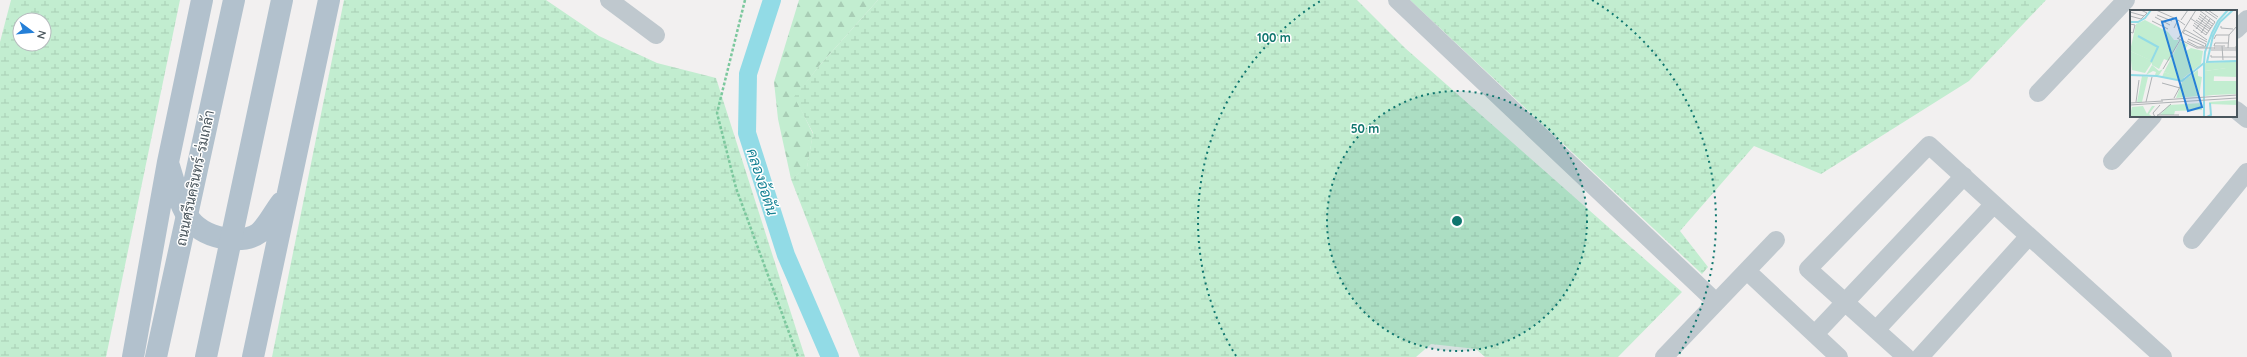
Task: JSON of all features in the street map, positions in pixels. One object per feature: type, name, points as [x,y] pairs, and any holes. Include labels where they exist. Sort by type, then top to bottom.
[{"type":"main road","name":"ถนนศรีนครินทร์-ร่มเกล้า","points":[[133,357],[168,162],[202,0]]},
{"type":"main road","name":"ถนนศรีนครินทร์-ร่มเกล้า","points":[[156,357],[234,0]]},
{"type":"main road","points":[[206,357],[282,0]]},
{"type":"main road","points":[[253,357],[285,197],[329,0]]},
{"type":"main road","points":[[168,162],[187,217],[198,229],[209,234],[223,238],[247,239],[259,233],[285,197]]},
{"type":"street","points":[[609,0],[656,35]]},
{"type":"street","points":[[1397,0],[1716,302]]},
{"type":"street","points":[[2038,93],[2126,0]]},
{"type":"street","points":[[2237,29],[2247,19]]},
{"type":"street","points":[[2237,111],[2247,119]]},
{"type":"street","points":[[2112,161],[2152,117]]},
{"type":"street","points":[[1906,357],[1808,269],[1929,145],[2162,357]]},
{"type":"street","points":[[2192,240],[2247,172]]},
{"type":"street","points":[[1815,334],[1964,176]]},
{"type":"street","points":[[1876,330],[1994,204]]},
{"type":"street","points":[[1920,357],[2029,236]]},
{"type":"street","points":[[1664,357],[1776,240]]},
{"type":"street","points":[[1747,272],[1839,357]]},
{"type":"path","points":[[745,0],[717,113],[736,188],[798,357]]},
{"type":"green space","points":[[11,0],[180,0],[106,357],[0,357],[0,42]]},
{"type":"green space","points":[[344,0],[546,0],[599,36],[657,63],[716,78],[805,357],[272,357]]},
{"type":"green space","points":[[799,0],[878,0],[820,65],[795,97],[813,134],[807,168],[791,179],[778,119],[774,82]]},
{"type":"green space","points":[[878,0],[1357,0],[1405,48],[1682,292],[1618,357],[1485,357],[1476,349],[1431,344],[1416,357],[860,357],[791,179],[807,167],[813,133],[794,97],[820,65]]},
{"type":"green space","points":[[1410,0],[2046,0],[1969,81],[1821,174],[1754,146],[1680,231],[1708,267],[1702,274]]},
{"type":"waterway","name":"คลองอ้อตัน","points":[[772,0],[748,74],[747,133],[786,255],[830,357]]}]
